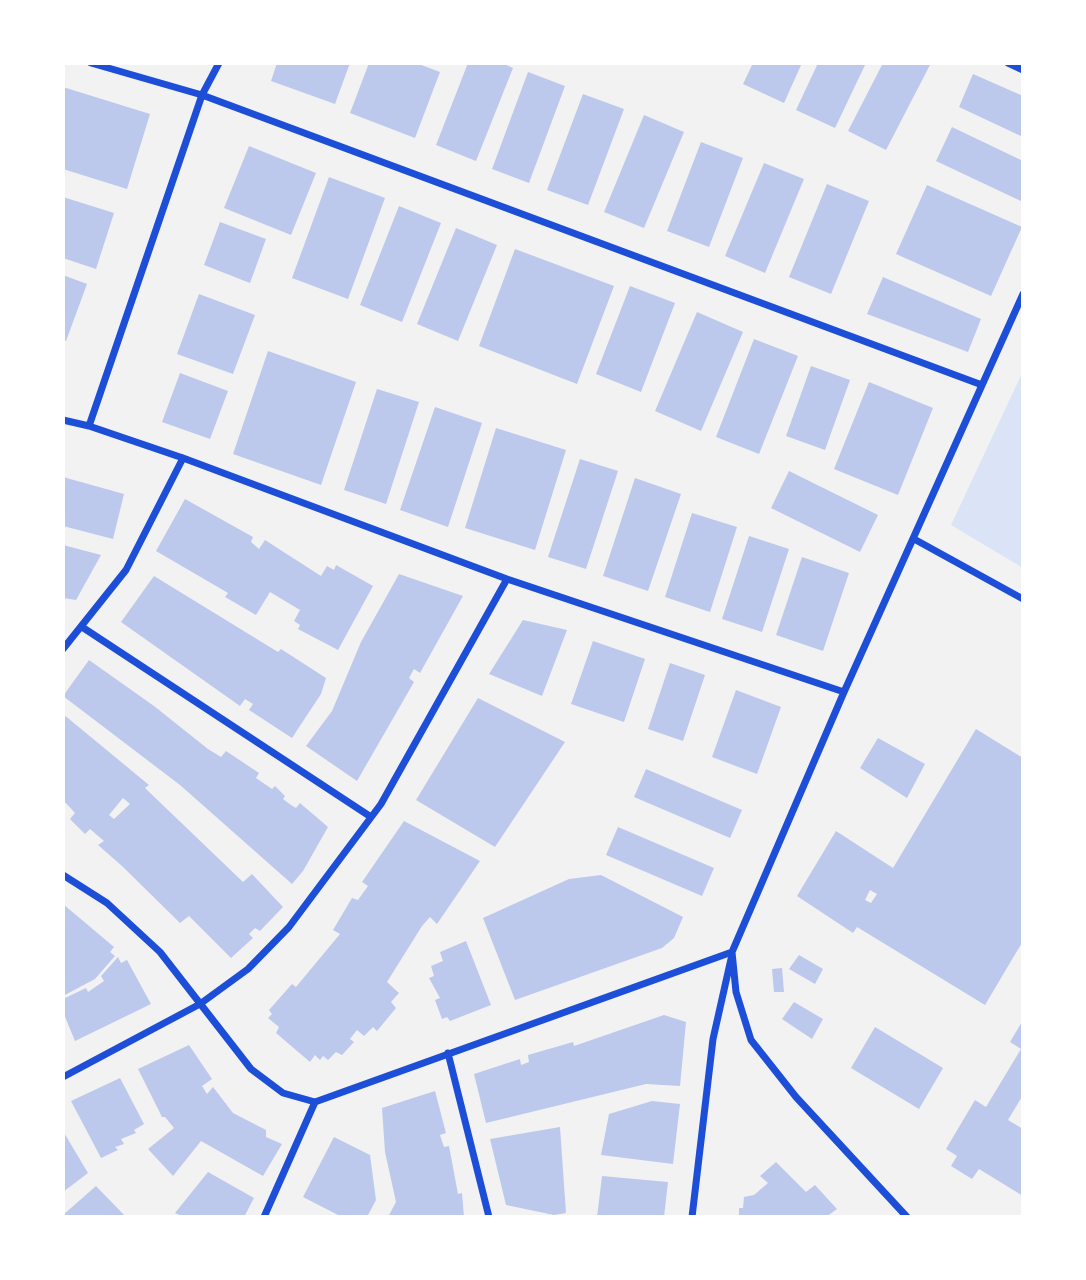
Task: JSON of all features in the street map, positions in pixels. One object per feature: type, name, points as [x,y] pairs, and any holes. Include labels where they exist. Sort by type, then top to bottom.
[{"type":"street","points":[[91,63],[202,95],[982,385]]},
{"type":"street","points":[[89,426],[202,95],[219,63]]},
{"type":"street","points":[[1008,63],[1023,70]]},
{"type":"street","points":[[692,1217],[713,1040],[732,952],[844,692],[1023,294]]},
{"type":"street","points":[[63,419],[183,458],[508,579],[844,692]]},
{"type":"street","points":[[63,649],[126,570],[183,458]]},
{"type":"street","points":[[914,539],[1023,599]]},
{"type":"street","points":[[63,1077],[200,1004],[248,969],[289,927],[381,804],[508,579]]},
{"type":"street","points":[[82,627],[371,817]]},
{"type":"street","points":[[63,875],[107,903],[160,953],[251,1069],[283,1093],[315,1102],[732,952]]},
{"type":"street","points":[[732,952],[736,992],[751,1040],[796,1097],[906,1217]]},
{"type":"street","points":[[448,1053],[489,1217]]},
{"type":"street","points":[[264,1217],[315,1102]]},
{"type":"shaded area","points":[[1023,371],[1023,568],[951,525]]},
{"type":"building","points":[[277,63],[350,63],[335,104],[271,81]]},
{"type":"building","points":[[369,63],[416,63],[440,72],[415,138],[350,113]]},
{"type":"building","points":[[468,63],[502,63],[513,68],[476,161],[436,145]]},
{"type":"building","points":[[753,63],[802,63],[784,103],[743,84]]},
{"type":"building","points":[[818,63],[866,63],[835,128],[796,110]]},
{"type":"building","points":[[883,63],[931,63],[886,150],[848,131]]},
{"type":"building","points":[[528,72],[565,86],[529,183],[492,169]]},
{"type":"building","points":[[973,74],[1023,96],[1023,137],[959,107]]},
{"type":"building","points":[[63,87],[150,114],[127,189],[63,169]]},
{"type":"building","points":[[583,94],[624,109],[588,205],[547,190]]},
{"type":"building","points":[[644,115],[684,132],[644,228],[604,212]]},
{"type":"building","points":[[952,127],[1023,161],[1023,202],[936,161]]},
{"type":"building","points":[[701,142],[743,158],[709,247],[667,231]]},
{"type":"building","points":[[249,146],[316,173],[291,235],[224,208]]},
{"type":"building","points":[[764,163],[804,179],[765,273],[725,256]]},
{"type":"building","points":[[329,177],[385,198],[348,299],[292,278]]},
{"type":"building","points":[[827,184],[869,201],[831,294],[789,277]]},
{"type":"building","points":[[927,185],[1022,227],[991,296],[896,254]]},
{"type":"building","points":[[63,197],[114,213],[96,269],[63,258]]},
{"type":"building","points":[[399,206],[441,223],[402,322],[360,305]]},
{"type":"building","points":[[220,222],[266,239],[250,283],[204,265]]},
{"type":"building","points":[[456,228],[497,245],[458,341],[417,324]]},
{"type":"building","points":[[515,249],[614,286],[577,384],[479,346]]},
{"type":"building","points":[[63,275],[87,284],[66,341],[63,340]]},
{"type":"building","points":[[883,277],[981,319],[968,352],[867,314]]},
{"type":"building","points":[[630,286],[675,303],[641,392],[596,374]]},
{"type":"building","points":[[199,294],[255,315],[233,374],[177,354]]},
{"type":"building","points":[[697,312],[743,332],[701,431],[655,411]]},
{"type":"building","points":[[754,339],[798,356],[759,454],[716,437]]},
{"type":"building","points":[[268,351],[356,382],[321,485],[233,454]]},
{"type":"building","points":[[811,366],[850,380],[825,450],[786,436]]},
{"type":"building","points":[[180,373],[228,391],[210,439],[162,422]]},
{"type":"building","points":[[869,382],[933,408],[898,495],[834,469]]},
{"type":"building","points":[[377,389],[419,402],[386,504],[344,490]]},
{"type":"building","points":[[435,407],[482,423],[448,527],[400,510]]},
{"type":"building","points":[[496,428],[566,450],[535,550],[465,528]]},
{"type":"building","points":[[580,459],[618,471],[586,569],[548,557]]},
{"type":"building","points":[[789,471],[878,515],[860,552],[771,508]]},
{"type":"building","points":[[63,477],[124,494],[113,539],[63,526]]},
{"type":"building","points":[[635,478],[681,494],[648,591],[603,576]]},
{"type":"building","points":[[185,499],[253,537],[251,542],[259,549],[265,540],[321,576],[327,566],[334,570],[336,565],[373,586],[338,650],[298,629],[300,625],[294,621],[300,610],[270,592],[256,615],[225,597],[228,593],[156,551]]},
{"type":"building","points":[[692,513],[737,527],[710,612],[665,597]]},
{"type":"building","points":[[749,536],[789,549],[762,632],[722,619]]},
{"type":"building","points":[[63,545],[101,555],[76,600],[63,598]]},
{"type":"building","points":[[802,557],[849,573],[823,651],[776,635]]},
{"type":"building","points":[[399,574],[463,596],[420,673],[414,669],[409,678],[414,682],[357,781],[306,746],[332,711],[361,642]]},
{"type":"building","points":[[154,576],[278,652],[281,649],[326,678],[321,694],[292,738],[249,710],[253,704],[245,699],[240,706],[121,622]]},
{"type":"building","points":[[523,620],[567,630],[542,696],[489,674]]},
{"type":"building","points":[[593,641],[645,659],[624,722],[571,704]]},
{"type":"building","points":[[89,660],[208,749],[221,757],[226,751],[259,773],[256,778],[272,789],[275,786],[285,796],[283,799],[291,805],[296,808],[300,803],[328,827],[303,871],[292,884],[180,785],[63,696]]},
{"type":"building","points":[[670,663],[705,675],[683,741],[648,729]]},
{"type":"building","points":[[736,690],[781,707],[757,774],[712,757]]},
{"type":"building","points":[[478,698],[565,742],[495,847],[416,800]]},
{"type":"building","points":[[63,714],[149,785],[145,788],[243,882],[252,874],[283,907],[260,931],[255,928],[249,934],[253,938],[231,958],[189,916],[180,923],[98,845],[104,841],[90,829],[85,834],[70,819],[75,813],[63,800]],"holes":[[[123,798],[130,804],[114,819],[109,815]]]},
{"type":"building","points":[[976,729],[1023,758],[1023,941],[985,1005],[857,927],[853,933],[797,896],[836,831],[893,868]],"holes":[[[870,890],[877,894],[871,903],[865,900]]]},
{"type":"building","points":[[878,738],[925,764],[907,798],[860,768]]},
{"type":"building","points":[[646,769],[742,810],[730,838],[634,797]]},
{"type":"building","points":[[404,821],[480,861],[437,924],[430,917],[422,926],[387,982],[399,993],[391,1002],[396,1008],[377,1031],[373,1027],[364,1036],[357,1030],[350,1039],[354,1042],[342,1055],[336,1052],[328,1060],[323,1056],[320,1060],[315,1055],[310,1062],[276,1033],[279,1027],[268,1018],[272,1014],[269,1010],[292,984],[296,987],[340,934],[333,930],[352,898],[358,900],[368,886],[362,882]]},
{"type":"building","points":[[618,827],[714,868],[702,896],[606,855]]},
{"type":"building","points":[[601,875],[683,917],[674,938],[662,948],[515,1000],[483,918],[569,879]]},
{"type":"building","points":[[63,904],[114,947],[110,952],[115,956],[95,979],[63,996]]},
{"type":"building","points":[[466,941],[491,1005],[450,1021],[447,1017],[442,1019],[435,1000],[440,998],[429,978],[434,976],[431,966],[443,961],[440,952]]},
{"type":"building","points":[[799,955],[823,969],[815,984],[789,969]]},
{"type":"building","points":[[118,957],[121,963],[127,960],[151,1004],[75,1041],[63,1012],[63,999],[86,988],[88,992],[104,981],[101,976]]},
{"type":"building","points":[[782,968],[784,992],[774,992],[772,969]]},
{"type":"building","points":[[794,1002],[823,1019],[812,1039],[782,1019]]},
{"type":"building","points":[[664,1015],[686,1022],[680,1086],[646,1084],[486,1123],[474,1074],[520,1059],[521,1065],[529,1062],[528,1055],[573,1042],[574,1046]]},
{"type":"building","points":[[1023,1020],[1023,1095],[1008,1120],[1023,1129],[1023,1196],[979,1169],[972,1179],[951,1166],[957,1156],[946,1149],[975,1100],[986,1107],[1021,1049],[1010,1042]]},
{"type":"building","points":[[875,1027],[943,1068],[919,1109],[851,1068]]},
{"type":"building","points":[[189,1045],[212,1079],[202,1086],[207,1094],[213,1087],[233,1113],[266,1130],[266,1137],[282,1144],[263,1176],[201,1141],[173,1176],[148,1149],[174,1128],[162,1117],[138,1069]]},
{"type":"building","points":[[120,1078],[144,1124],[134,1130],[136,1133],[121,1139],[124,1144],[115,1147],[118,1150],[101,1158],[71,1101]]},
{"type":"building","points":[[435,1091],[446,1133],[440,1135],[444,1147],[449,1146],[458,1194],[462,1193],[464,1217],[388,1217],[396,1202],[385,1152],[382,1108]]},
{"type":"building","points":[[652,1101],[680,1104],[673,1164],[601,1155],[609,1114]]},
{"type":"building","points":[[560,1127],[566,1213],[554,1215],[506,1205],[490,1139]]},
{"type":"building","points":[[63,1131],[88,1173],[63,1192]]},
{"type":"building","points":[[334,1137],[370,1155],[376,1200],[367,1217],[342,1217],[303,1197]]},
{"type":"building","points":[[776,1162],[806,1192],[815,1185],[837,1209],[826,1217],[739,1217],[739,1208],[743,1208],[744,1197],[754,1195],[768,1183],[760,1176]]},
{"type":"building","points":[[208,1172],[254,1198],[244,1217],[184,1217],[175,1213]]},
{"type":"building","points":[[602,1176],[668,1182],[664,1217],[597,1217]]},
{"type":"building","points":[[96,1186],[126,1217],[63,1217],[63,1215]]}]
